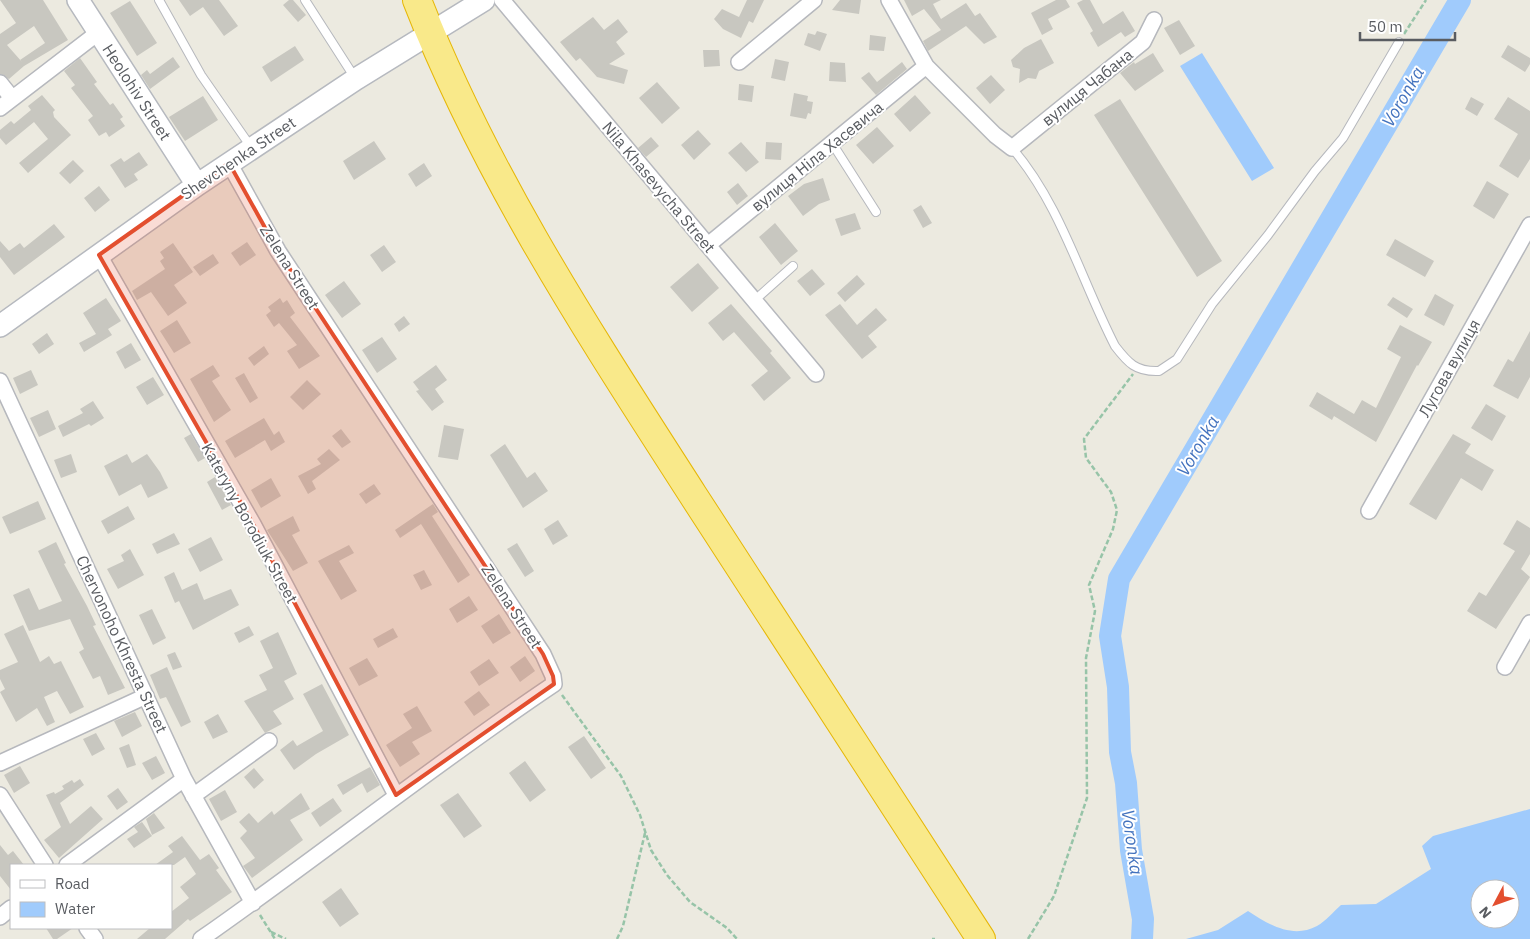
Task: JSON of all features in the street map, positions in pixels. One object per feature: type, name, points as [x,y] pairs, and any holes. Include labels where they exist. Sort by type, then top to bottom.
[{"type":"highway","points":[[417,0],[430,34],[473,130],[519,215],[636,407],[981,939]]},
{"type":"street","name":"Heolohiv Street","points":[[78,0],[197,185]]},
{"type":"street","name":"Shevchenka Street","points":[[0,326],[229,163],[356,79],[484,0]]},
{"type":"street","name":"Nila Khasevycha Street","points":[[502,0],[816,374]]},
{"type":"street","points":[[739,62],[814,0]]},
{"type":"street","points":[[888,0],[926,66],[995,135],[1012,148]]},
{"type":"street","name":"вулиця Чабана","points":[[1012,148],[1142,42],[1154,20]]},
{"type":"street","points":[[0,108],[99,32]]},
{"type":"street","name":"вулиця Ніла Хасевича","points":[[708,245],[926,66]]},
{"type":"street","points":[[0,84],[12,98]]},
{"type":"street","name":"Zelena Street","points":[[229,163],[278,251],[543,654],[554,676],[554,684]]},
{"type":"street","name":"Лугова вулиця","points":[[1369,511],[1530,225]]},
{"type":"street","name":"Kateryny Borodiuk Street","points":[[99,255],[252,524],[396,795]]},
{"type":"street","name":"Chervonoho Khresta Street","points":[[0,381],[184,779],[253,902]]},
{"type":"street","points":[[1505,667],[1530,623]]},
{"type":"street","points":[[201,939],[396,795],[554,684]]},
{"type":"street","points":[[0,763],[146,696]]},
{"type":"street","points":[[193,796],[269,741]]},
{"type":"street","points":[[68,864],[184,779]]},
{"type":"street","points":[[0,795],[44,864]]},
{"type":"street","points":[[0,917],[10,909]]},
{"type":"lane","points":[[159,0],[201,75],[252,148]]},
{"type":"lane","points":[[305,0],[356,79]]},
{"type":"lane","points":[[1012,148],[1031,170],[1046,195],[1115,346],[1128,363],[1137,369],[1159,371],[1177,359],[1212,304],[1268,235],[1315,171],[1344,138],[1399,42]]},
{"type":"lane","points":[[832,143],[876,212]]},
{"type":"lane","points":[[755,300],[793,266]]},
{"type":"path","points":[[1399,42],[1426,0]]},
{"type":"path","points":[[1028,939],[1054,896],[1086,798],[1086,658],[1095,612],[1089,585],[1113,529],[1117,510],[1111,492],[1086,458],[1084,439],[1137,369]]},
{"type":"path","points":[[554,684],[621,776],[651,850],[667,875],[690,902],[727,928],[737,939]]},
{"type":"path","points":[[617,939],[623,926],[645,832]]},
{"type":"path","points":[[253,902],[275,939]]},
{"type":"path","points":[[269,931],[286,939]]},
{"type":"highlighted area","points":[[229,163],[278,251],[543,654],[553,676],[554,684],[396,795],[253,524],[99,255]]},
{"type":"water","points":[[1202,53],[1274,168],[1252,181],[1180,66]]},
{"type":"water","points":[[1530,809],[1530,939],[1186,939],[1218,930],[1248,911],[1281,929],[1299,931],[1317,926],[1341,905],[1376,904],[1431,869],[1422,846],[1433,836]]},
{"type":"building","points":[[0,0],[43,0],[68,40],[24,66],[9,79],[0,74],[0,34],[16,23]],"holes":[[[34,26],[45,43],[20,60],[7,45]]]},
{"type":"building","points":[[179,0],[219,0],[238,26],[224,36],[203,7],[190,16]]},
{"type":"building","points":[[289,0],[293,0],[306,15],[298,22],[283,5]]},
{"type":"building","points":[[747,0],[764,0],[753,23],[749,21],[741,38],[723,29],[714,19],[722,9],[739,17]]},
{"type":"building","points":[[840,0],[861,0],[859,14],[832,10]]},
{"type":"building","points":[[904,0],[941,0],[933,4],[941,19],[966,3],[975,16],[980,13],[997,37],[984,44],[966,26],[928,51],[923,41],[941,30],[924,9],[912,16]]},
{"type":"building","points":[[1056,0],[1066,0],[1070,7],[1048,19],[1053,29],[1042,35],[1031,13]]},
{"type":"building","points":[[1083,0],[1090,0],[1103,24],[1123,11],[1135,31],[1125,37],[1121,32],[1098,47],[1090,33],[1093,31],[1077,3]]},
{"type":"building","points":[[130,1],[157,43],[137,56],[110,13]]},
{"type":"building","points":[[593,17],[604,30],[618,19],[628,32],[616,42],[625,54],[609,64],[628,70],[624,84],[597,77],[580,58],[576,61],[560,42]]},
{"type":"building","points":[[1179,20],[1195,46],[1180,55],[1164,28]]},
{"type":"building","points":[[817,31],[827,34],[820,51],[804,45],[808,33],[815,35]]},
{"type":"building","points":[[870,35],[886,37],[884,51],[869,50]]},
{"type":"building","points":[[1041,39],[1054,63],[1039,71],[1036,79],[1028,78],[1019,83],[1020,69],[1013,67],[1011,60],[1024,48]]},
{"type":"building","points":[[1508,45],[1530,58],[1530,64],[1525,72],[1501,57]]},
{"type":"building","points":[[295,46],[304,60],[271,82],[262,67]]},
{"type":"building","points":[[703,50],[719,50],[720,66],[704,67]]},
{"type":"building","points":[[1153,53],[1164,71],[1135,91],[1120,73],[1134,62],[1135,64]]},
{"type":"building","points":[[173,57],[180,67],[150,89],[141,75],[147,70],[150,74]]},
{"type":"building","points":[[80,58],[97,82],[94,84],[110,105],[113,103],[123,117],[120,119],[125,126],[109,137],[106,132],[99,136],[88,120],[93,116],[71,88],[75,85],[64,71]]},
{"type":"building","points":[[775,59],[789,62],[785,81],[771,78]]},
{"type":"building","points":[[830,62],[845,63],[846,82],[829,81]]},
{"type":"building","points":[[902,62],[907,69],[876,95],[861,78],[869,72],[877,82]]},
{"type":"building","points":[[991,75],[1005,90],[990,104],[976,88]]},
{"type":"building","points":[[657,82],[680,108],[662,124],[639,98]]},
{"type":"building","points":[[739,84],[754,86],[752,102],[738,100]]},
{"type":"building","points":[[794,93],[808,96],[807,101],[813,102],[811,114],[808,113],[806,119],[790,116]]},
{"type":"building","points":[[42,95],[55,110],[53,112],[54,117],[71,135],[28,173],[19,163],[48,139],[34,122],[6,145],[0,138],[0,130],[11,121],[14,124],[31,110],[28,106]]},
{"type":"building","points":[[915,95],[931,113],[910,132],[894,114]]},
{"type":"building","points":[[203,96],[218,120],[185,141],[169,117]]},
{"type":"building","points":[[1471,97],[1484,104],[1477,116],[1465,109]]},
{"type":"building","points":[[1508,97],[1530,111],[1530,159],[1518,178],[1499,166],[1518,134],[1494,119]]},
{"type":"building","points":[[1120,99],[1222,261],[1197,277],[1094,115]]},
{"type":"building","points":[[877,127],[894,146],[873,164],[856,145]]},
{"type":"building","points":[[698,130],[711,144],[694,160],[681,145]]},
{"type":"building","points":[[651,137],[659,146],[646,157],[638,148]]},
{"type":"building","points":[[374,141],[386,159],[354,180],[343,161]]},
{"type":"building","points":[[741,142],[759,162],[746,172],[728,153]]},
{"type":"building","points":[[766,142],[782,143],[781,160],[765,159]]},
{"type":"building","points":[[139,152],[148,165],[134,174],[138,180],[125,188],[110,165],[121,158],[124,162]]},
{"type":"building","points":[[73,160],[84,171],[70,184],[59,173]]},
{"type":"building","points":[[424,163],[432,176],[416,187],[408,174]]},
{"type":"building","points":[[823,178],[830,200],[819,204],[803,216],[788,196],[804,184]]},
{"type":"building","points":[[1487,181],[1509,194],[1494,219],[1473,206]]},
{"type":"building","points":[[738,183],[748,196],[737,205],[727,192]]},
{"type":"building","points":[[99,186],[110,200],[95,212],[84,198]]},
{"type":"building","points":[[921,205],[932,223],[923,228],[913,210]]},
{"type":"building","points":[[855,213],[861,229],[841,236],[835,219]]},
{"type":"building","points":[[775,223],[798,251],[781,265],[759,237]]},
{"type":"building","points":[[54,224],[65,237],[14,275],[0,257],[0,241],[9,251],[20,243],[24,248]]},
{"type":"building","points":[[1395,239],[1434,261],[1425,277],[1386,255]]},
{"type":"building","points":[[247,242],[256,255],[240,266],[231,253]]},
{"type":"building","points":[[173,243],[193,272],[174,285],[187,303],[168,316],[151,292],[137,300],[132,291],[165,269],[160,261],[164,258],[160,252]]},
{"type":"building","points":[[384,245],[396,262],[382,272],[370,255]]},
{"type":"building","points":[[213,254],[219,263],[200,276],[193,267]]},
{"type":"building","points":[[698,263],[719,288],[692,312],[670,287]]},
{"type":"building","points":[[812,269],[825,284],[810,296],[797,281]]},
{"type":"building","points":[[857,275],[865,284],[845,302],[837,293]]},
{"type":"building","points":[[344,281],[361,304],[342,318],[325,295]]},
{"type":"building","points":[[1435,294],[1454,305],[1444,326],[1424,315]]},
{"type":"building","points":[[1393,297],[1413,309],[1407,318],[1387,305]]},
{"type":"building","points":[[106,298],[121,321],[108,329],[112,335],[84,352],[79,343],[96,334],[83,313]]},
{"type":"building","points":[[280,298],[283,303],[287,300],[295,313],[290,317],[320,356],[299,369],[287,351],[297,345],[279,323],[274,327],[266,315],[271,311],[268,307]]},
{"type":"building","points":[[731,304],[772,351],[770,353],[791,378],[764,401],[751,385],[768,371],[734,332],[723,341],[708,323]]},
{"type":"building","points":[[840,304],[857,325],[876,308],[887,320],[868,336],[877,347],[862,359],[825,315]]},
{"type":"building","points":[[404,316],[410,324],[399,332],[394,324]]},
{"type":"building","points":[[177,320],[191,343],[174,353],[160,331]]},
{"type":"building","points":[[1400,325],[1432,342],[1417,365],[1376,442],[1334,416],[1332,420],[1309,406],[1317,392],[1354,414],[1362,400],[1376,408],[1401,357],[1387,349]]},
{"type":"building","points":[[1530,331],[1530,377],[1518,399],[1493,386],[1508,359],[1513,362]]},
{"type":"building","points":[[47,333],[54,344],[39,354],[32,344]]},
{"type":"building","points":[[382,337],[397,359],[377,373],[362,350]]},
{"type":"building","points":[[131,343],[141,360],[125,369],[116,352]]},
{"type":"building","points":[[264,346],[269,354],[254,366],[248,358]]},
{"type":"building","points":[[213,365],[220,376],[212,381],[231,410],[214,422],[190,379]]},
{"type":"building","points":[[436,365],[447,380],[435,389],[444,402],[432,411],[416,391],[419,390],[413,382]]},
{"type":"building","points":[[31,370],[38,385],[20,394],[13,378]]},
{"type":"building","points":[[244,373],[258,398],[250,403],[235,378]]},
{"type":"building","points":[[153,377],[164,395],[147,405],[136,387]]},
{"type":"building","points":[[307,380],[321,394],[303,410],[290,397]]},
{"type":"building","points":[[93,401],[104,418],[91,426],[89,424],[63,437],[58,426],[83,413],[80,409]]},
{"type":"building","points":[[1486,404],[1506,416],[1492,441],[1471,428]]},
{"type":"building","points":[[48,410],[56,429],[39,437],[30,418]]},
{"type":"building","points":[[264,418],[274,435],[279,431],[285,442],[271,451],[265,440],[235,458],[225,441]]},
{"type":"building","points":[[444,425],[464,429],[458,460],[438,457]]},
{"type":"building","points":[[341,429],[351,442],[342,448],[332,436]]},
{"type":"building","points":[[191,434],[205,458],[198,462],[184,438]]},
{"type":"building","points":[[1453,434],[1471,444],[1465,453],[1494,470],[1482,491],[1461,478],[1436,520],[1409,504]]},
{"type":"building","points":[[505,444],[527,478],[535,472],[548,491],[523,508],[490,455]]},
{"type":"building","points":[[329,449],[340,460],[312,481],[316,489],[308,494],[298,476],[321,464],[317,459]]},
{"type":"building","points":[[71,454],[77,472],[61,478],[54,460]]},
{"type":"building","points":[[127,454],[132,463],[147,454],[160,472],[168,488],[148,498],[141,484],[119,496],[104,466]]},
{"type":"building","points":[[215,477],[231,505],[222,510],[207,482]]},
{"type":"building","points":[[271,478],[281,496],[261,508],[251,490]]},
{"type":"building","points":[[374,484],[381,494],[366,504],[359,494]]},
{"type":"building","points":[[38,501],[46,519],[10,534],[2,517]]},
{"type":"building","points":[[433,504],[438,512],[432,516],[470,575],[458,583],[421,524],[400,538],[395,530]]},
{"type":"building","points":[[128,506],[135,519],[108,534],[101,521]]},
{"type":"building","points":[[293,516],[300,531],[292,535],[308,563],[293,571],[267,530]]},
{"type":"building","points":[[558,520],[568,536],[553,545],[544,529]]},
{"type":"building","points":[[1517,520],[1530,528],[1530,554],[1521,569],[1530,577],[1496,629],[1467,611],[1479,592],[1486,596],[1515,551],[1503,544]]},
{"type":"building","points":[[174,533],[180,544],[157,554],[152,544]]},
{"type":"building","points":[[211,537],[223,560],[200,572],[188,549]]},
{"type":"building","points":[[56,542],[66,563],[64,564],[96,625],[93,626],[125,688],[108,695],[100,676],[93,679],[79,652],[84,649],[70,619],[29,631],[13,595],[29,588],[39,610],[62,601],[38,551]]},
{"type":"building","points":[[517,543],[534,571],[525,577],[507,549]]},
{"type":"building","points":[[349,545],[354,553],[339,561],[357,591],[341,600],[318,561]]},
{"type":"building","points":[[130,549],[144,575],[118,589],[107,569],[124,561],[121,555]]},
{"type":"building","points":[[424,570],[432,585],[421,590],[413,575]]},
{"type":"building","points":[[174,572],[182,590],[197,583],[204,600],[231,589],[239,605],[193,630],[179,601],[175,603],[164,577]]},
{"type":"building","points":[[469,596],[478,610],[457,623],[449,609]]},
{"type":"building","points":[[152,609],[166,638],[153,645],[139,615]]},
{"type":"building","points":[[499,614],[511,633],[493,644],[481,626]]},
{"type":"building","points":[[23,625],[40,662],[49,656],[54,664],[61,661],[84,707],[70,714],[57,691],[44,697],[55,722],[47,726],[37,708],[16,722],[0,692],[5,689],[0,679],[0,670],[18,662],[4,634]]},
{"type":"building","points":[[249,626],[254,635],[239,643],[234,633]]},
{"type":"building","points":[[393,628],[398,637],[378,648],[373,639]]},
{"type":"building","points":[[278,632],[297,674],[284,681],[294,699],[273,711],[282,724],[265,733],[244,701],[267,690],[259,675],[273,668],[260,641]]},
{"type":"building","points":[[175,652],[182,667],[173,670],[167,655]]},
{"type":"building","points":[[525,656],[535,671],[520,682],[510,667]]},
{"type":"building","points":[[367,658],[378,676],[359,686],[349,668]]},
{"type":"building","points":[[489,659],[499,673],[479,686],[470,672]]},
{"type":"building","points":[[167,667],[191,722],[181,727],[166,697],[160,699],[150,675]]},
{"type":"building","points":[[322,684],[349,735],[316,754],[294,770],[280,750],[293,740],[297,746],[323,731],[303,694]]},
{"type":"building","points":[[479,691],[490,705],[474,716],[464,702]]},
{"type":"building","points":[[417,706],[432,731],[412,742],[420,754],[400,767],[386,745],[412,728],[403,714]]},
{"type":"building","points":[[135,712],[142,726],[122,737],[114,721]]},
{"type":"building","points":[[218,714],[228,732],[213,739],[204,722]]},
{"type":"building","points":[[96,733],[105,749],[92,756],[83,739]]},
{"type":"building","points":[[584,736],[606,768],[591,779],[568,747]]},
{"type":"building","points":[[129,744],[136,765],[127,768],[119,748]]},
{"type":"building","points":[[156,756],[165,773],[152,780],[142,763]]},
{"type":"building","points":[[525,761],[546,790],[530,802],[509,773]]},
{"type":"building","points":[[20,766],[30,783],[14,793],[4,775]]},
{"type":"building","points":[[370,767],[380,785],[367,793],[362,783],[343,795],[337,785]]},
{"type":"building","points":[[254,768],[264,780],[254,789],[244,777]]},
{"type":"building","points":[[80,779],[84,785],[60,803],[70,824],[91,806],[103,819],[59,858],[44,840],[61,827],[46,795],[54,792],[55,794],[64,789],[62,786],[72,780],[74,783]]},
{"type":"building","points":[[118,788],[128,802],[117,810],[107,796]]},
{"type":"building","points":[[225,790],[237,812],[221,821],[209,799]]},
{"type":"building","points":[[301,793],[310,809],[290,820],[303,840],[252,878],[243,866],[255,858],[240,838],[247,831],[239,822],[249,813],[258,823],[272,811],[274,815]]},
{"type":"building","points":[[458,793],[482,826],[464,838],[440,805]]},
{"type":"building","points":[[333,798],[342,811],[320,827],[311,813]]},
{"type":"building","points":[[154,813],[165,828],[152,835],[146,819]]},
{"type":"building","points":[[142,822],[152,836],[134,848],[127,839],[138,832],[134,827]]},
{"type":"building","points":[[182,836],[200,860],[209,854],[219,868],[216,870],[232,892],[190,921],[188,919],[165,939],[137,939],[149,929],[172,929],[172,911],[189,898],[180,887],[196,874],[185,857],[174,865],[156,864],[173,852],[168,846]]},
{"type":"building","points":[[0,845],[8,855],[13,851],[23,864],[10,864],[10,889],[0,876]]},
{"type":"building","points":[[341,888],[359,914],[340,927],[322,902]]},
{"type":"building","points":[[47,929],[72,929],[57,939],[53,939]]},
{"type":"waterway","name":"Voronka","points":[[1142,939],[1143,919],[1131,850],[1126,783],[1120,752],[1118,687],[1110,636],[1119,579],[1460,0]]}]
